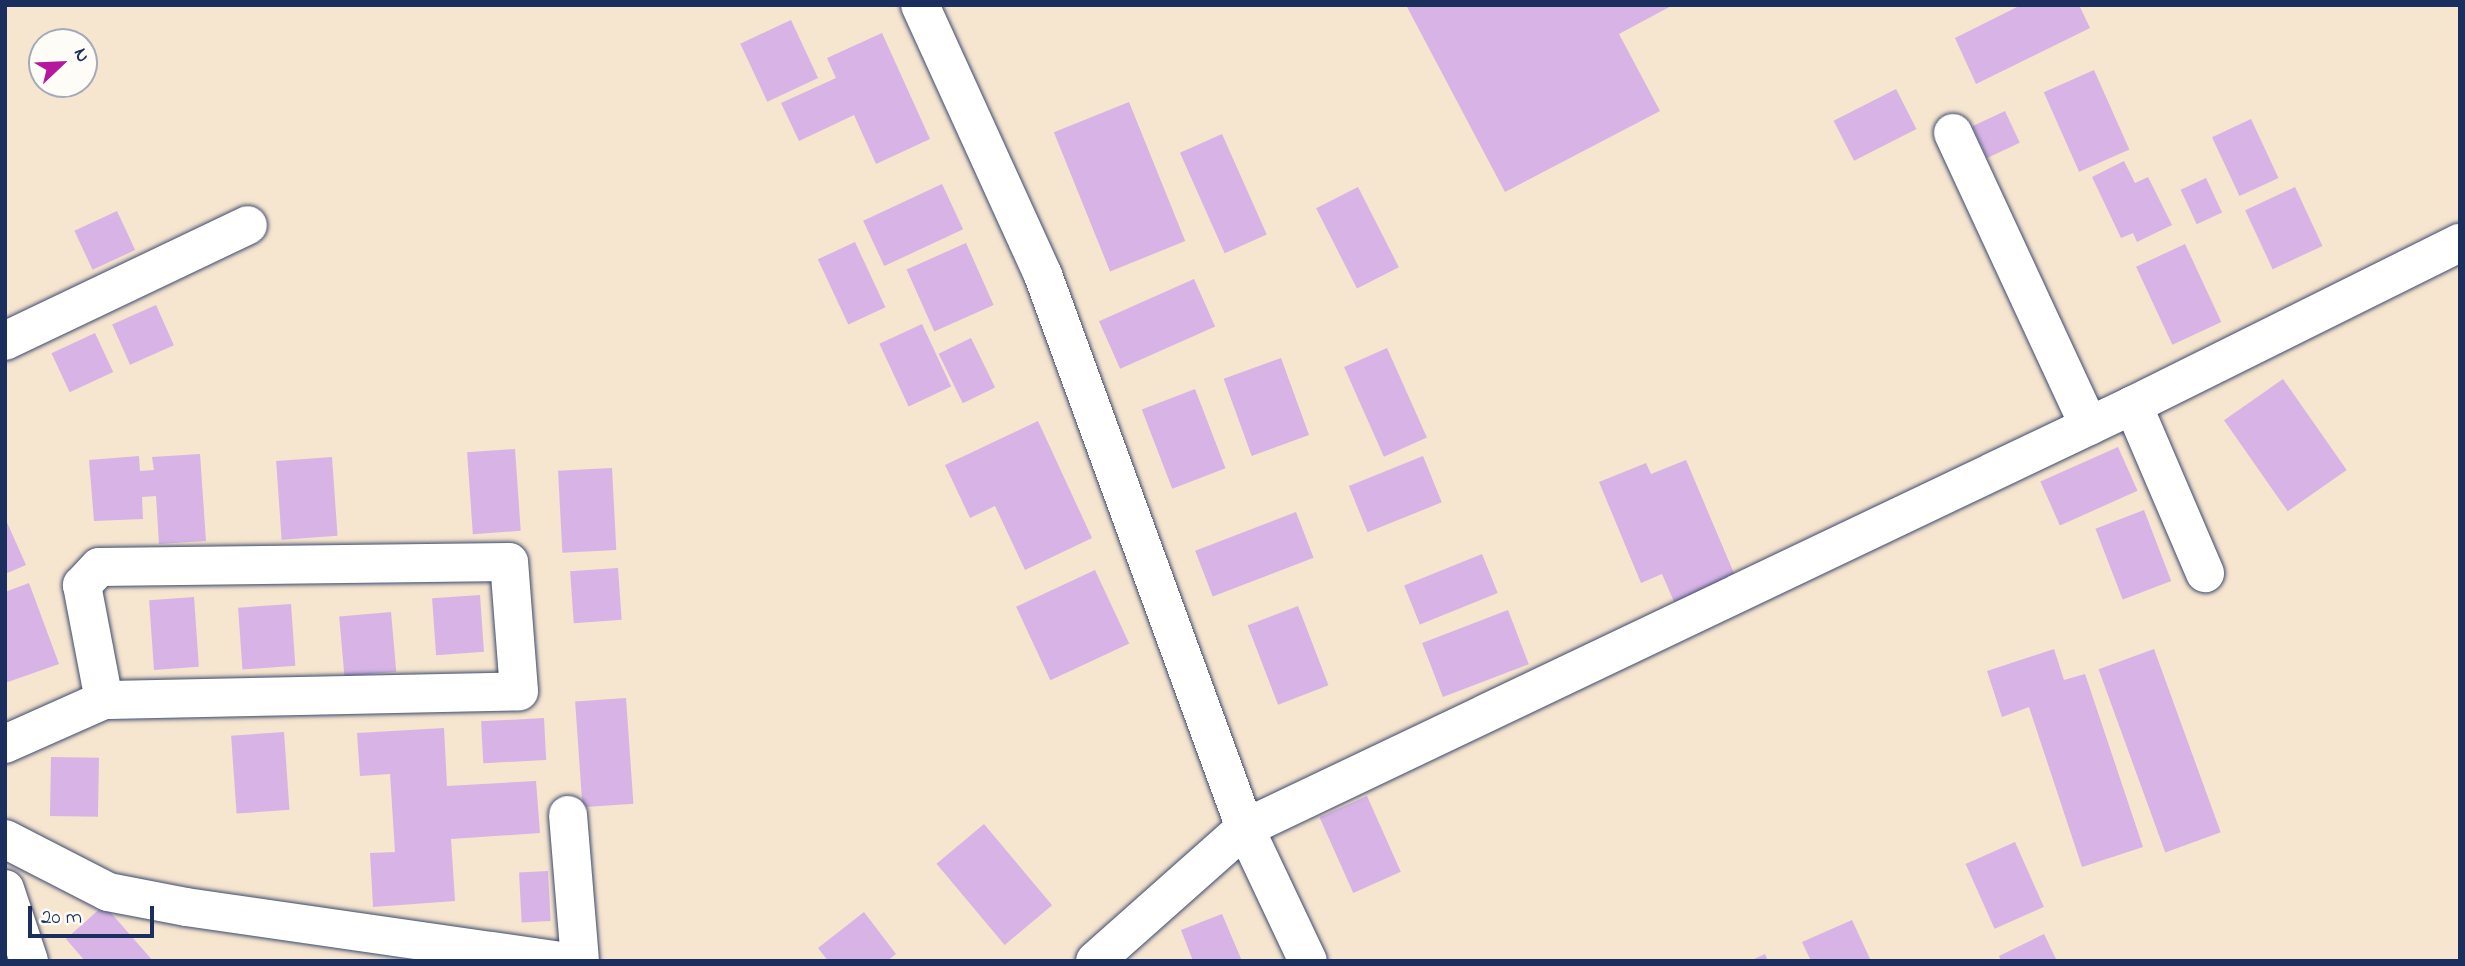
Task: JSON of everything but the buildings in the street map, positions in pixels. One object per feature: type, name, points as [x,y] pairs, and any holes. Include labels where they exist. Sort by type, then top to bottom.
[{"type":"street","points":[[920,5],[1043,275],[1245,828],[1308,961]]},
{"type":"street","points":[[1953,133],[2089,426]]},
{"type":"street","points":[[5,341],[248,225]]},
{"type":"street","points":[[1095,961],[1245,828],[2133,405],[2460,243]]},
{"type":"street","points":[[2133,405],[2205,573]]},
{"type":"street","points":[[5,744],[104,700],[519,691],[509,562],[99,567],[82,585],[104,700]]},
{"type":"street","points":[[568,815],[580,961]]},
{"type":"street","points":[[5,839],[108,892],[186,907],[564,961]]},
{"type":"street","points":[[5,889],[29,961]]}]
